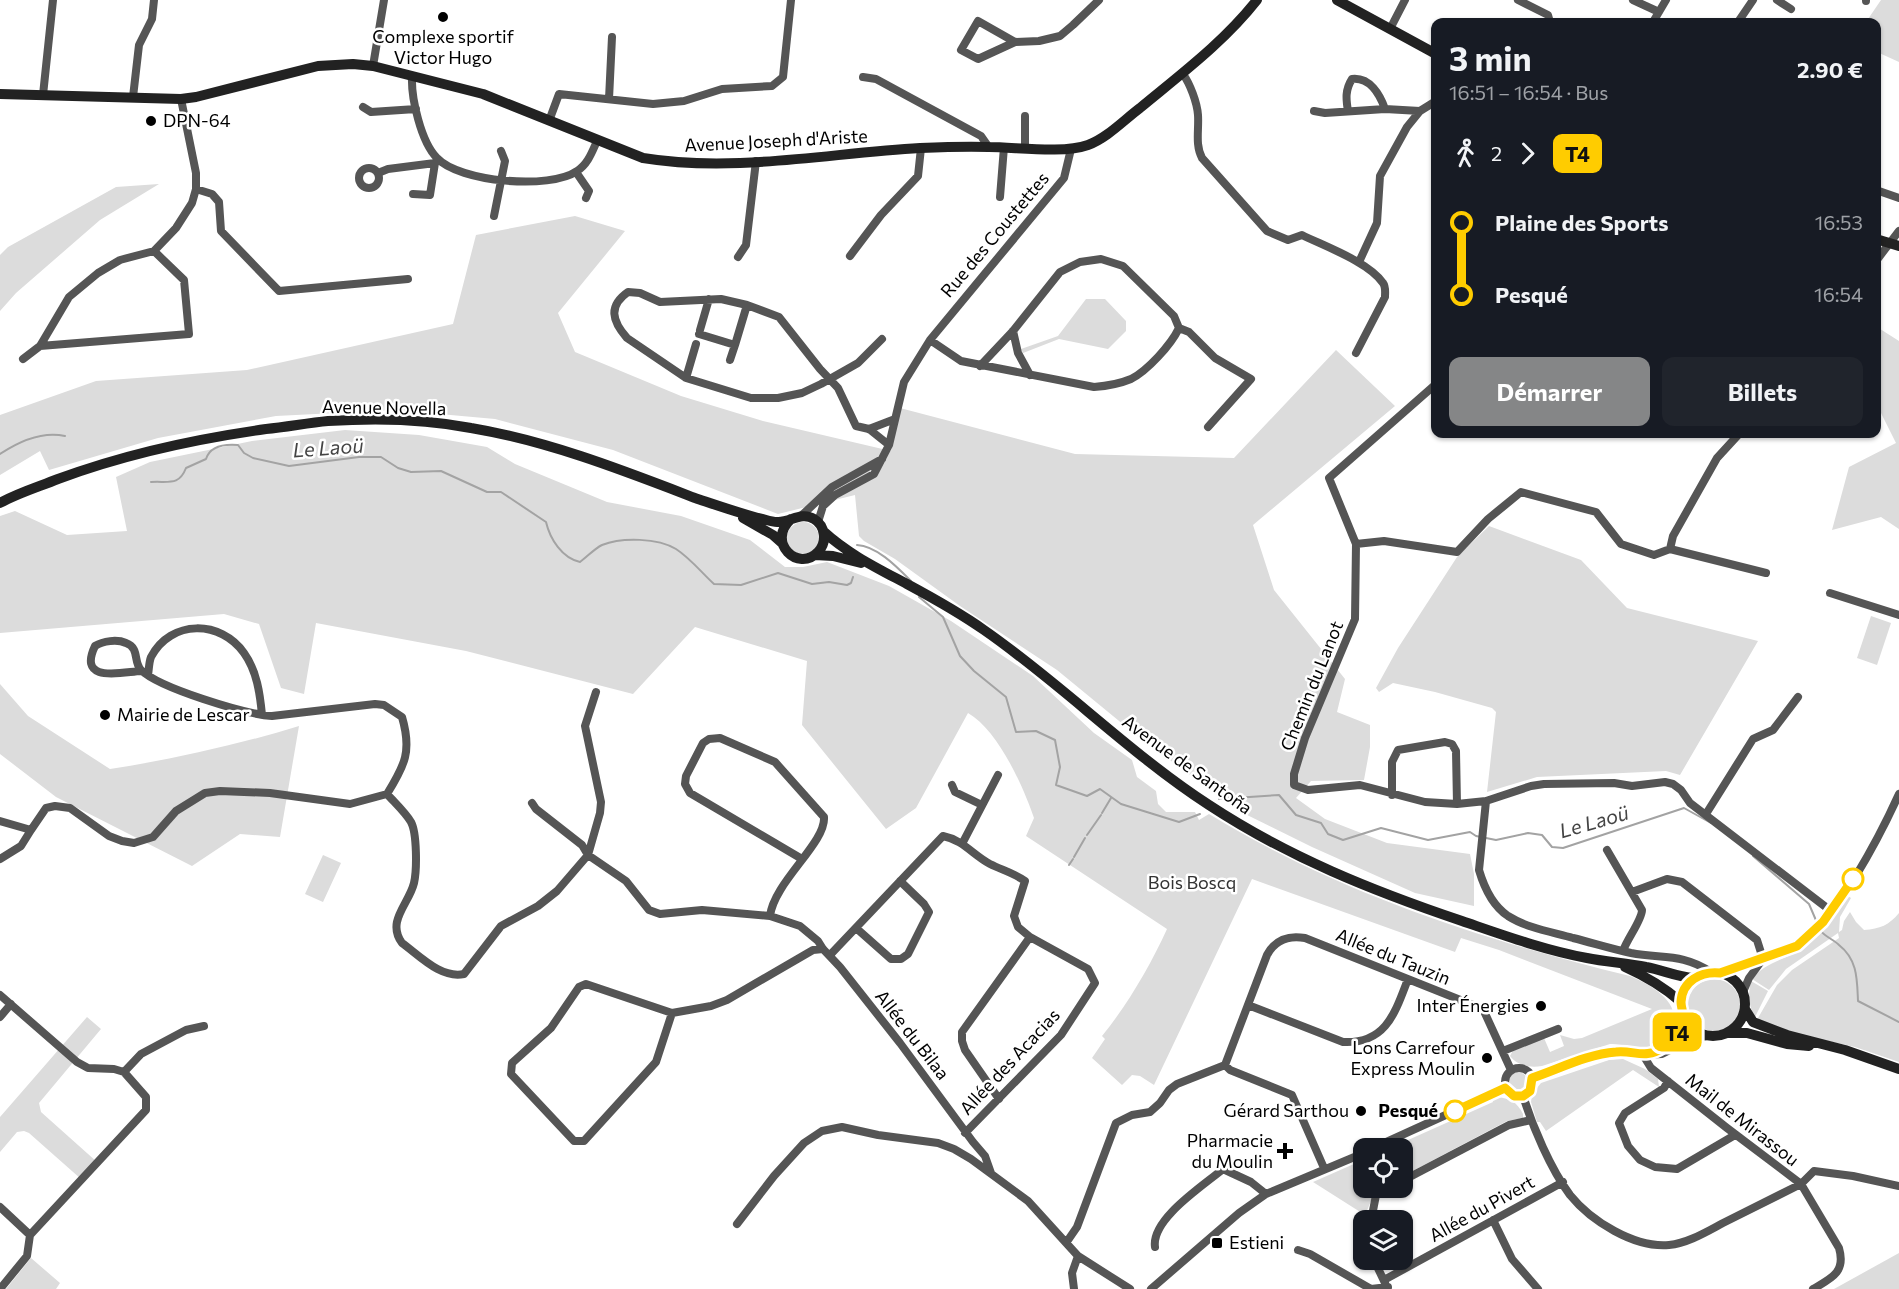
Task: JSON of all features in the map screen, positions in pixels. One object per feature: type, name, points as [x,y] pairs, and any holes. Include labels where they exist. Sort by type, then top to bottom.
[{"type":"main road","points":[[1071,148],[1092,144],[1183,74],[1239,23],[1257,0]]},
{"type":"main road","points":[[1337,0],[1431,51]]},
{"type":"main road","name":"Avenue Joseph d'Ariste","points":[[0,94],[196,98],[318,66],[353,64],[373,66],[483,94],[643,158],[669,162],[694,164],[756,161],[921,148],[1071,148]]},
{"type":"main road","name":"Avenue Novella","points":[[0,503],[91,467],[146,451],[228,435],[328,421],[368,421],[440,424],[504,434],[570,453],[729,510],[777,522],[796,518]]},
{"type":"main road","name":"Avenue Novella","points":[[729,510],[773,535],[782,543]]},
{"type":"main road","points":[[807,516],[821,526],[823,544],[815,555],[809,558],[790,554],[782,543],[783,530],[796,518],[807,516]]},
{"type":"main road","name":"Avenue de Santoña","points":[[821,526],[838,545],[871,566],[938,601],[983,629],[1152,764],[1207,804],[1250,830],[1348,880],[1416,905],[1553,950],[1647,967],[1678,977],[1694,978]]},
{"type":"main road","name":"Avenue de Santoña","points":[[815,555],[833,556],[871,566]]},
{"type":"main road","name":"Avenue de Santoña","points":[[1616,963],[1643,975],[1681,1002]]},
{"type":"main road","points":[[1715,972],[1730,976],[1738,983],[1743,992],[1745,1009],[1736,1027],[1718,1036],[1707,1036],[1689,1026],[1683,1017],[1681,1002],[1687,985],[1694,978],[1715,972]]},
{"type":"main road","points":[[1745,1009],[1753,1022],[1787,1035],[1845,1050],[1899,1070]]},
{"type":"main road","points":[[1727,1033],[1747,1033],[1787,1044],[1845,1050]]},
{"type":"street","points":[[43,95],[53,0]]},
{"type":"street","points":[[132,98],[139,45],[152,19],[154,0]]},
{"type":"street","points":[[373,66],[384,0]]},
{"type":"street","points":[[549,121],[559,94],[653,104],[684,101],[722,89],[772,86],[783,77],[791,0]]},
{"type":"street","points":[[1015,42],[978,21],[961,50],[978,59],[1015,42],[1039,41],[1060,36],[1099,0]]},
{"type":"street","points":[[1390,29],[1405,0]]},
{"type":"street","points":[[1518,0],[1548,15],[1549,18]]},
{"type":"street","points":[[1633,0],[1659,12]]},
{"type":"street","points":[[1655,18],[1666,0]]},
{"type":"street","points":[[1741,18],[1753,0]]},
{"type":"street","points":[[1777,0],[1791,9]]},
{"type":"street","points":[[609,99],[612,37]]},
{"type":"street","points":[[1183,74],[1187,79],[1198,112],[1198,151],[1267,231],[1288,240],[1302,236],[1359,262],[1383,283],[1386,289],[1384,297],[1356,353]]},
{"type":"street","points":[[412,76],[416,109],[436,161],[430,195],[412,194]]},
{"type":"street","points":[[863,77],[876,79],[981,136],[988,147]]},
{"type":"street","points":[[1348,111],[1346,97],[1349,84],[1352,79],[1359,78],[1370,84],[1382,100],[1385,109]]},
{"type":"street","points":[[23,359],[40,346],[69,297],[98,273],[120,260],[153,251],[176,228],[192,203],[196,189],[196,173],[181,99]]},
{"type":"street","points":[[1359,262],[1377,223],[1380,176],[1407,127],[1420,111],[1431,104]]},
{"type":"street","points":[[363,107],[371,112],[416,109]]},
{"type":"street","points":[[1314,111],[1325,113],[1385,109],[1420,111]]},
{"type":"street","points":[[1025,116],[1025,148]]},
{"type":"street","points":[[378,173],[388,169],[436,161],[476,176],[545,182],[576,172],[588,162],[597,141]]},
{"type":"street","points":[[1000,197],[1004,147]]},
{"type":"street","points":[[850,256],[881,215],[918,176],[921,148]]},
{"type":"street","name":"Rue des Coustettes","points":[[821,526],[823,506],[835,495],[874,474],[889,445],[904,382],[930,340],[1064,178],[1071,148]]},
{"type":"street","points":[[495,216],[505,160],[501,151]]},
{"type":"street","points":[[738,257],[746,245],[756,161]]},
{"type":"street","points":[[576,172],[589,191],[586,198]]},
{"type":"street","points":[[196,189],[212,194],[219,202],[221,231],[279,291],[408,279]]},
{"type":"street","points":[[1881,192],[1899,198]]},
{"type":"street","points":[[1881,257],[1895,245],[1899,231]]},
{"type":"street","points":[[40,346],[189,334],[184,280],[153,251]]},
{"type":"street","points":[[981,366],[1013,331],[1060,272],[1080,262],[1101,259],[1123,266],[1174,316],[1179,328],[1189,332],[1215,358],[1251,380],[1208,427]]},
{"type":"street","points":[[882,339],[858,363],[830,380],[802,393],[778,398],[751,398],[686,378],[627,338],[620,329],[614,312],[617,299],[628,292],[640,293],[660,302],[721,299],[747,305],[779,317],[830,380],[838,388],[856,426],[869,429],[889,445]]},
{"type":"street","points":[[709,300],[700,332],[735,345]]},
{"type":"street","points":[[730,360],[747,305]]},
{"type":"street","points":[[930,340],[961,361],[1094,387],[1111,386],[1132,378],[1174,338],[1179,328]]},
{"type":"street","points":[[1013,331],[1018,353],[1030,375]]},
{"type":"street","points":[[686,378],[696,344]]},
{"type":"street","name":"Chemin du Lanot","points":[[1431,388],[1329,478],[1356,544],[1355,619],[1305,738],[1294,774],[1294,785],[1308,790],[1360,785],[1392,795],[1457,804],[1486,801],[1544,784],[1614,783],[1632,786],[1665,782],[1681,790],[1690,803],[1831,911]]},
{"type":"street","points":[[869,429],[895,419]]},
{"type":"street","points":[[1670,549],[1673,536],[1717,458],[1735,438]]},
{"type":"street","points":[[796,518],[832,487],[883,459]]},
{"type":"street","points":[[1356,544],[1384,541],[1457,552],[1488,519],[1521,492],[1596,512],[1621,544],[1654,555],[1670,549],[1766,573]]},
{"type":"street","points":[[1830,593],[1899,615]]},
{"type":"street","points":[[145,673],[150,659],[159,647],[174,634],[200,627],[224,634],[235,643],[252,664],[262,715]]},
{"type":"street","points":[[0,859],[21,846],[46,808],[55,806],[70,808],[109,836],[134,843],[153,837],[176,811],[205,793],[220,791],[270,793],[350,804],[387,794],[407,758],[406,729],[402,717],[384,705],[375,704],[272,716],[262,715],[201,698],[145,673],[138,666],[134,648],[128,643],[99,643],[94,649],[91,657],[93,666],[102,674],[145,673]]},
{"type":"street","points":[[387,794],[412,824],[414,833],[414,883],[398,915],[396,924],[398,937],[402,943],[448,975],[464,974],[501,926],[538,906],[557,891],[588,855],[601,802],[585,726],[597,692]]},
{"type":"street","points":[[1706,814],[1753,739],[1773,730],[1798,697]]},
{"type":"street","points":[[771,916],[775,898],[825,824],[824,817],[775,762],[720,738],[709,739],[703,743],[686,776],[685,784],[690,793],[802,858]]},
{"type":"street","points":[[1392,795],[1392,762],[1398,750],[1445,742],[1452,744],[1456,750],[1457,804]]},
{"type":"street","points":[[830,955],[943,836],[962,844],[998,775]]},
{"type":"street","points":[[952,785],[955,792],[982,806]]},
{"type":"street","points":[[1486,801],[1479,870],[1491,899],[1506,915],[1539,929],[1623,951],[1684,958],[1715,972],[1763,959],[1797,946],[1815,931],[1845,892],[1888,819],[1899,794]]},
{"type":"street","name":"Allée du Bilaa","points":[[532,803],[536,809],[582,845],[588,855],[626,881],[649,910],[660,914],[702,910],[771,916],[800,926],[830,955],[900,1043],[965,1133],[985,1155],[991,1173]]},
{"type":"street","points":[[0,821],[31,830]]},
{"type":"street","name":"Allée des Acacias","points":[[962,844],[988,863],[1014,873],[1025,881],[1014,916],[1018,927],[1030,937],[1088,969],[1095,983],[1061,1035],[965,1133]]},
{"type":"street","points":[[1607,850],[1642,910],[1642,915],[1623,951]]},
{"type":"street","points":[[1632,892],[1667,879],[1677,879],[1757,940],[1763,959]]},
{"type":"street","points":[[856,928],[891,959],[901,959],[908,954],[929,912],[924,904],[900,881]]},
{"type":"street","points":[[999,1099],[965,1050],[962,1032],[1030,937]]},
{"type":"street","name":"Allée du Tauzin","points":[[1248,1005],[1267,955],[1279,941],[1289,937],[1305,938],[1483,1009],[1511,1070]]},
{"type":"street","points":[[672,1013],[656,1062],[584,1141],[573,1141],[512,1074],[512,1063],[551,1028],[579,987],[586,984],[672,1013],[711,1006],[726,1000],[813,950],[823,949]]},
{"type":"street","points":[[1743,992],[1749,978],[1763,959]]},
{"type":"street","points":[[1066,1243],[1077,1227],[1116,1123],[1132,1115],[1150,1112],[1177,1084],[1225,1065],[1248,1005],[1343,1042],[1353,1043],[1385,1028],[1393,1018],[1407,979]]},
{"type":"street","points":[[0,995],[77,1062],[88,1068],[114,1069],[124,1072],[146,1097],[146,1110],[30,1235],[27,1256],[0,1288]]},
{"type":"street","points":[[0,1017],[10,1004]]},
{"type":"street","points":[[1643,1055],[1663,1047],[1672,1039],[1683,1017]]},
{"type":"street","points":[[124,1072],[141,1054],[186,1030],[204,1026]]},
{"type":"street","points":[[1503,1052],[1558,1029]]},
{"type":"street","points":[[1532,1078],[1599,1054],[1618,1051],[1643,1055],[1662,1054],[1688,1041],[1707,1036]]},
{"type":"street","name":"Mail de Mirassou","points":[[1643,1055],[1651,1068],[1801,1184],[1814,1171],[1853,1176],[1899,1186]]},
{"type":"street","points":[[1225,1065],[1230,1070],[1292,1095],[1324,1168]]},
{"type":"street","points":[[1505,1088],[1506,1076],[1511,1070],[1524,1069],[1532,1078]]},
{"type":"street","points":[[1505,1088],[1514,1096],[1523,1096],[1530,1091],[1532,1078]]},
{"type":"street","points":[[1668,1081],[1664,1088],[1625,1113],[1619,1123],[1628,1146],[1641,1160],[1655,1167],[1677,1169],[1735,1135]]},
{"type":"street","points":[[1395,1138],[1505,1088]]},
{"type":"street","points":[[1523,1096],[1531,1120],[1571,1195],[1599,1221],[1623,1237],[1648,1244],[1669,1245],[1691,1239],[1801,1184],[1842,1257],[1840,1267],[1834,1277],[1813,1289]]},
{"type":"street","points":[[1413,1175],[1509,1125],[1531,1120]]},
{"type":"street","points":[[737,1224],[774,1176],[804,1143],[822,1131],[843,1127],[878,1135],[938,1143],[971,1159],[1028,1202],[1078,1256],[1130,1289]]},
{"type":"street","points":[[971,1159],[975,1153],[972,1142]]},
{"type":"street","points":[[1151,1289],[1239,1213],[1266,1194],[1353,1157]]},
{"type":"street","points":[[1155,1248],[1154,1240],[1164,1219],[1223,1169],[1251,1182],[1266,1194]]},
{"type":"street","name":"Allée du Pivert","points":[[1387,1285],[1492,1220],[1563,1182]]},
{"type":"street","points":[[0,1207],[30,1235]]},
{"type":"street","points":[[1492,1220],[1512,1259],[1538,1289]]},
{"type":"street","points":[[1298,1250],[1310,1254],[1371,1289],[1387,1285],[1379,1270]]},
{"type":"street","points":[[1074,1289],[1072,1273],[1078,1256]]},
{"type":"green space","points":[[1881,0],[1899,0],[1899,62],[1881,54],[1881,18],[1869,18]]},
{"type":"green space","points":[[159,184],[100,220],[16,293],[0,311],[0,255],[8,247],[116,187]]},
{"type":"green space","points":[[575,216],[625,231],[558,313],[575,352],[681,396],[763,421],[891,451],[900,408],[1075,454],[1234,458],[1336,350],[1395,406],[1253,525],[1274,590],[1345,679],[1337,712],[1370,725],[1370,747],[1364,780],[1311,781],[1296,798],[1325,819],[1387,843],[1470,854],[1474,874],[1474,906],[1415,893],[1241,812],[1141,739],[1057,670],[960,606],[895,559],[864,541],[859,536],[855,495],[778,514],[613,450],[495,419],[395,410],[276,416],[158,438],[49,470],[40,451],[0,475],[0,415],[96,381],[247,370],[453,324],[476,235]]},
{"type":"green space","points":[[1086,299],[1105,299],[1126,321],[1126,331],[1108,349],[1059,339],[1023,353],[1021,349],[1058,336]]},
{"type":"green space","points":[[1881,330],[1899,341],[1899,529],[1881,517],[1832,530],[1849,467],[1896,443],[1881,413]]},
{"type":"green space","name":"Bois Boscq","points":[[345,430],[419,435],[487,447],[515,464],[607,502],[681,516],[750,540],[785,567],[803,567],[827,562],[889,586],[951,621],[1033,676],[1094,733],[1132,760],[1137,777],[1156,791],[1158,804],[1166,812],[1195,812],[1199,820],[1209,814],[1309,868],[1413,911],[1520,947],[1630,976],[1649,986],[1666,999],[1674,1016],[1672,1026],[1662,1041],[1650,1048],[1638,1049],[1610,1044],[1542,1066],[1524,1066],[1510,1056],[1513,1050],[1544,1038],[1550,1052],[1564,1046],[1560,1035],[1574,1039],[1582,1038],[1652,1009],[1499,950],[1461,938],[1455,952],[1252,879],[1154,1085],[1140,1076],[1132,1075],[1122,1085],[1092,1058],[1105,1039],[1102,1036],[1138,984],[1167,929],[1026,836],[1034,818],[1016,775],[989,732],[968,713],[916,808],[886,829],[802,725],[807,661],[695,627],[633,694],[466,651],[316,623],[304,694],[281,688],[259,624],[224,614],[0,633],[0,516],[15,511],[67,535],[127,531],[116,477],[150,462],[252,441]]},
{"type":"green space","points":[[803,522],[814,527],[819,538],[814,549],[803,554],[792,549],[787,538],[792,527]]},
{"type":"green space","points":[[1489,526],[1581,560],[1627,608],[1758,641],[1680,775],[1666,771],[1537,777],[1487,792],[1496,712],[1492,708],[1393,683],[1379,692],[1376,688],[1398,648],[1457,557]]},
{"type":"green space","points":[[1871,616],[1891,623],[1877,665],[1857,658]]},
{"type":"green space","points":[[0,684],[28,716],[110,769],[205,751],[299,726],[280,837],[240,834],[192,866],[56,797],[0,754]]},
{"type":"green space","points":[[323,855],[341,863],[323,902],[305,894]]},
{"type":"green space","points":[[1848,896],[1851,898],[1840,917],[1839,932],[1850,912],[1864,930],[1884,926],[1899,913],[1899,1062],[1855,1047],[1774,1029],[1760,1023],[1758,1018],[1777,985],[1792,970],[1839,938],[1838,933],[1786,969],[1769,990],[1752,979],[1770,964],[1811,942]]},
{"type":"green space","points":[[1709,979],[1719,979],[1733,986],[1740,1005],[1733,1024],[1719,1031],[1709,1031],[1699,1027],[1692,1020],[1688,1010],[1688,1000],[1692,990],[1699,983]]},
{"type":"green space","points":[[1751,981],[1768,991],[1755,1017],[1749,999]]},
{"type":"green space","points":[[87,1017],[101,1029],[39,1103],[41,1112],[97,1162],[81,1179],[24,1131],[17,1132],[0,1152],[0,1117]]},
{"type":"green space","points":[[1623,1059],[1645,1069],[1658,1079],[1659,1087],[1633,1070],[1546,1131],[1540,1122],[1537,1122],[1531,1102],[1532,1094],[1541,1083],[1609,1060]]},
{"type":"green space","points":[[1518,1072],[1525,1075],[1528,1082],[1525,1089],[1518,1092],[1511,1089],[1508,1082],[1511,1075]]},
{"type":"green space","points":[[1505,1098],[1516,1104],[1523,1118],[1507,1121],[1413,1171],[1413,1138],[1493,1102],[1492,1099]]},
{"type":"green space","points":[[1353,1164],[1353,1198],[1372,1198],[1367,1210],[1357,1210],[1313,1182]]},
{"type":"green space","points":[[1899,1253],[1899,1289],[1834,1289]]},
{"type":"green space","points":[[31,1258],[60,1283],[56,1289],[6,1289]]},
{"type":"waterway","name":"Le Laoü","points":[[0,454],[15,445],[39,436],[65,436]]},
{"type":"waterway","name":"Le Laoü","points":[[151,482],[177,480],[186,468],[206,459],[214,449],[228,445],[238,445],[244,453],[253,458],[289,466],[359,457],[381,457],[398,468],[411,472],[441,471],[487,492],[501,492],[546,522],[550,535],[562,552],[580,562],[596,549],[610,542],[640,540],[660,543],[676,549],[714,584],[741,585],[778,573],[812,584],[829,582],[847,585],[851,583],[853,577]]},
{"type":"waterway","name":"Le Laoü","points":[[857,545],[879,553],[911,581]]},
{"type":"waterway","name":"Le Laoü","points":[[919,597],[943,617],[960,656],[974,671],[1006,697],[1016,732],[1036,731],[1055,740],[1060,767],[1056,785],[1087,796],[1100,789],[1121,804],[1179,822],[1200,814]]},
{"type":"waterway","name":"Le Laoü","points":[[1219,799],[1279,795],[1296,815],[1321,823],[1328,834],[1343,840],[1381,828],[1428,840],[1470,832],[1476,836],[1496,840],[1528,833],[1542,835],[1552,847],[1563,848],[1684,808],[1711,823]]},
{"type":"waterway","points":[[1102,813],[1111,798]]},
{"type":"waterway","points":[[1087,835],[1101,815]]},
{"type":"waterway","points":[[1074,857],[1085,838]]},
{"type":"waterway","name":"Le Laoü","points":[[1753,856],[1809,904],[1818,925]]},
{"type":"waterway","points":[[1069,865],[1073,859]]},
{"type":"waterway","name":"Le Laoü","points":[[1820,930],[1850,957],[1855,971],[1858,1001],[1899,1022]]},
{"type":"bus line","name":"T4","points":[[1455,1111],[1505,1088],[1514,1096],[1523,1096],[1532,1087],[1532,1078],[1599,1054],[1618,1051],[1643,1055],[1663,1047],[1677,1032],[1683,1017],[1681,1002],[1683,993],[1694,978],[1711,972],[1720,973],[1797,946],[1823,922],[1853,879]]},
{"type":"place","name":"Complexe sportif Victor Hugo","points":[[443,17]]},
{"type":"place","name":"DPN-64","points":[[151,121]]},
{"type":"place","name":"Mairie de Lescar","points":[[105,715]]},
{"type":"place","name":"Inter Énergies","points":[[1541,1006]]},
{"type":"place","name":"Lons Carrefour Express Moulin","points":[[1487,1058]]},
{"type":"place","name":"Gérard Sarthou","points":[[1361,1111]]},
{"type":"place","name":"Pesqué","points":[[1455,1111]]},
{"type":"place","name":"Pharmacie du Moulin","points":[[1285,1151]]},
{"type":"place","name":"Estieni","points":[[1217,1243]]}]
